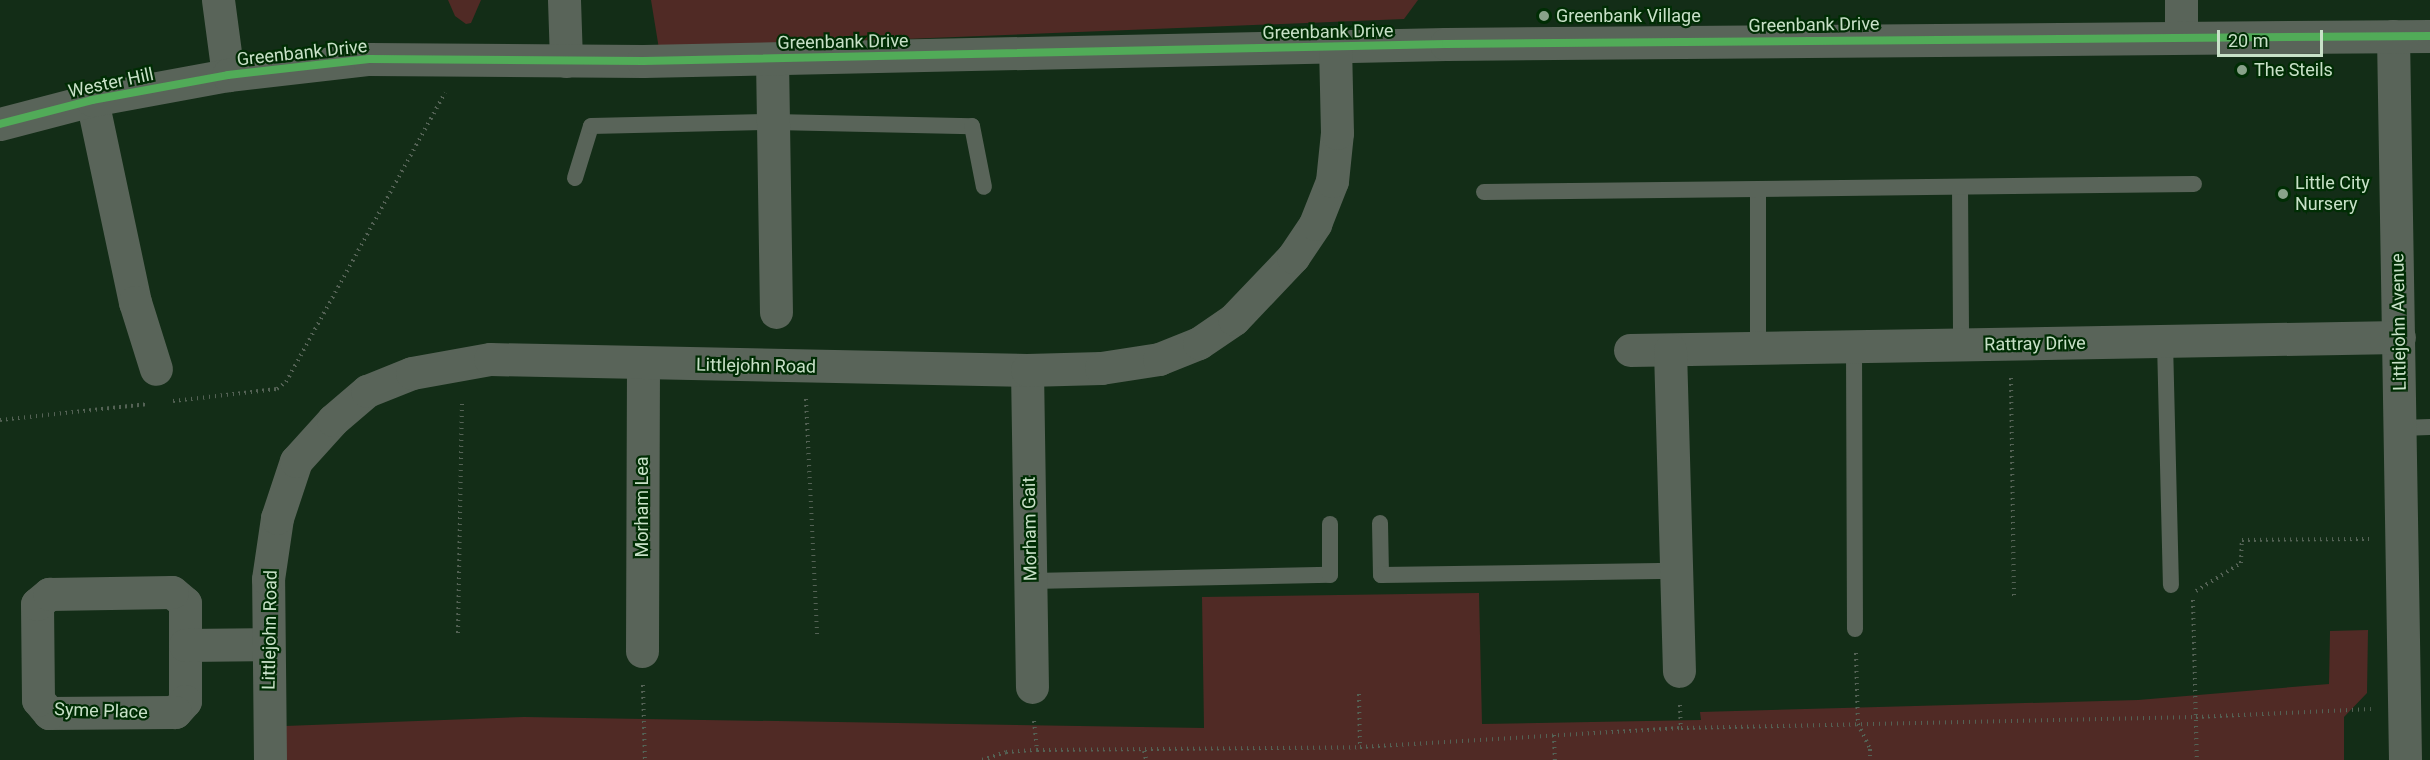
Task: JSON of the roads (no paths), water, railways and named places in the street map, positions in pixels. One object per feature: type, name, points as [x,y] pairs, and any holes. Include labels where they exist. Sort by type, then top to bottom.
[{"type":"street","points":[[218,0],[228,75]]},
{"type":"street","points":[[564,0],[566,61]]},
{"type":"street","points":[[2181,0],[2181,36]]},
{"type":"street","name":"Greenbank Drive","points":[[228,75],[369,59],[463,61],[772,59],[1335,46],[2181,36],[2430,36]]},
{"type":"street","name":"Littlejohn Avenue","points":[[2393,36],[2399,337],[2415,428],[2402,539],[2417,608],[2404,707],[2405,760]]},
{"type":"street","name":"Littlejohn Road","points":[[270,760],[268,579],[277,518],[296,461],[333,420],[367,391],[412,373],[462,362],[490,359],[643,364],[1027,370],[1101,368],[1160,358],[1199,343],[1234,319],[1293,257],[1315,224],[1332,182],[1337,133],[1335,46]]},
{"type":"street","name":"Greenbank Drive","points":[[772,59],[776,312]]},
{"type":"street","name":"Wester Hill","points":[[0,124],[92,100],[228,75]]},
{"type":"street","name":"Wester Hill","points":[[92,100],[135,302],[156,369]]},
{"type":"street","name":"Rattray Drive","points":[[1630,350],[2399,337]]},
{"type":"street","points":[[1670,350],[1679,671]]},
{"type":"street","name":"Morham Lea","points":[[642,651],[643,364]]},
{"type":"street","name":"Morham Gait","points":[[1027,370],[1033,702]]},
{"type":"street","name":"Syme Place","points":[[172,592],[185,603],[184,645],[185,701],[175,712],[49,713],[38,700],[37,604],[49,594],[172,592]]},
{"type":"street","points":[[184,645],[268,644]]},
{"type":"lane","points":[[575,178],[591,126],[774,122],[972,126],[984,187]]},
{"type":"lane","points":[[1484,192],[2194,184]]},
{"type":"lane","points":[[1960,187],[1961,345]]},
{"type":"lane","points":[[1758,189],[1758,349]]},
{"type":"lane","points":[[2165,342],[2171,585]]},
{"type":"lane","points":[[1854,347],[1855,629]]},
{"type":"lane","points":[[1380,523],[1381,575],[1677,571]]},
{"type":"lane","points":[[1032,581],[1330,575],[1330,524]]},
{"type":"place","name":"Greenbank Village","points":[[1544,16]]},
{"type":"place","name":"The Steils","points":[[2242,70]]},
{"type":"place","name":"Little City Nursery","points":[[2283,194]]}]
